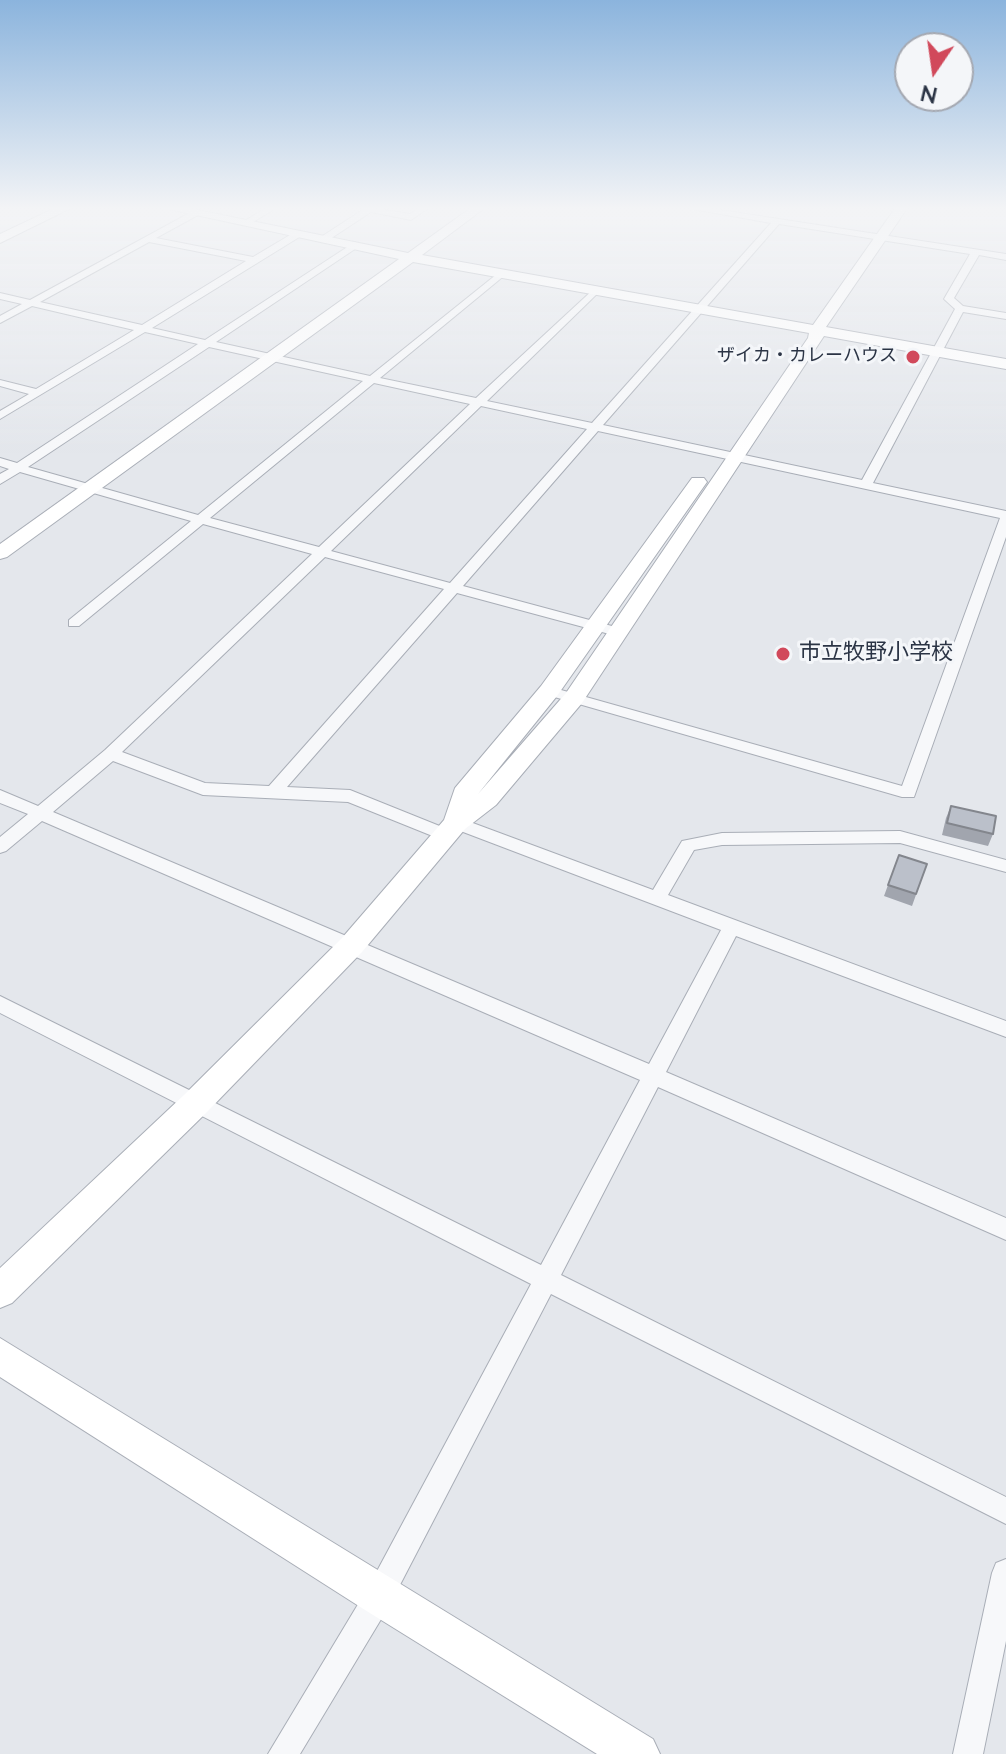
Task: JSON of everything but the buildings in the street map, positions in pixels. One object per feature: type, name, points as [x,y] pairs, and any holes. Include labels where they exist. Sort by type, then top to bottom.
[{"type":"street","points":[[0,320],[58,289]]},
{"type":"street","points":[[0,416],[206,289]]},
{"type":"street","points":[[0,480],[289,289]]},
{"type":"street","points":[[0,553],[366,289]]},
{"type":"street","points":[[74,623],[483,289]]},
{"type":"street","points":[[590,289],[1006,364]]},
{"type":"street","points":[[274,791],[716,289]]},
{"type":"street","points":[[451,829],[464,794],[549,691],[595,626],[816,338],[817,330],[846,289]]},
{"type":"street","points":[[955,289],[949,299],[960,308],[1006,316]]},
{"type":"street","points":[[0,847],[111,754],[596,290]]},
{"type":"street","points":[[0,296],[1006,516],[908,793],[549,691]]},
{"type":"street","points":[[866,484],[960,308]]},
{"type":"street","points":[[0,383],[39,393]]},
{"type":"street","points":[[0,1291],[196,1103],[352,945],[451,829],[487,799],[574,698],[727,455]]},
{"type":"street","points":[[0,462],[90,490],[618,632]]},
{"type":"street","points":[[111,754],[203,789],[350,796],[657,899],[1006,1029]]},
{"type":"street","points":[[0,796],[1006,1229]]},
{"type":"street","points":[[657,899],[688,845],[722,839],[900,837],[1006,866]]},
{"type":"street","points":[[283,1754],[379,1596],[731,928]]},
{"type":"street","points":[[0,1004],[1006,1511]]},
{"type":"street","points":[[0,1356],[379,1596],[638,1754]]},
{"type":"street","points":[[968,1754],[1006,1573]]},
{"type":"place","name":"ザイカ・カレーハウス","points":[[913,357]]},
{"type":"place","name":"市立牧野小学校","points":[[783,654]]}]
